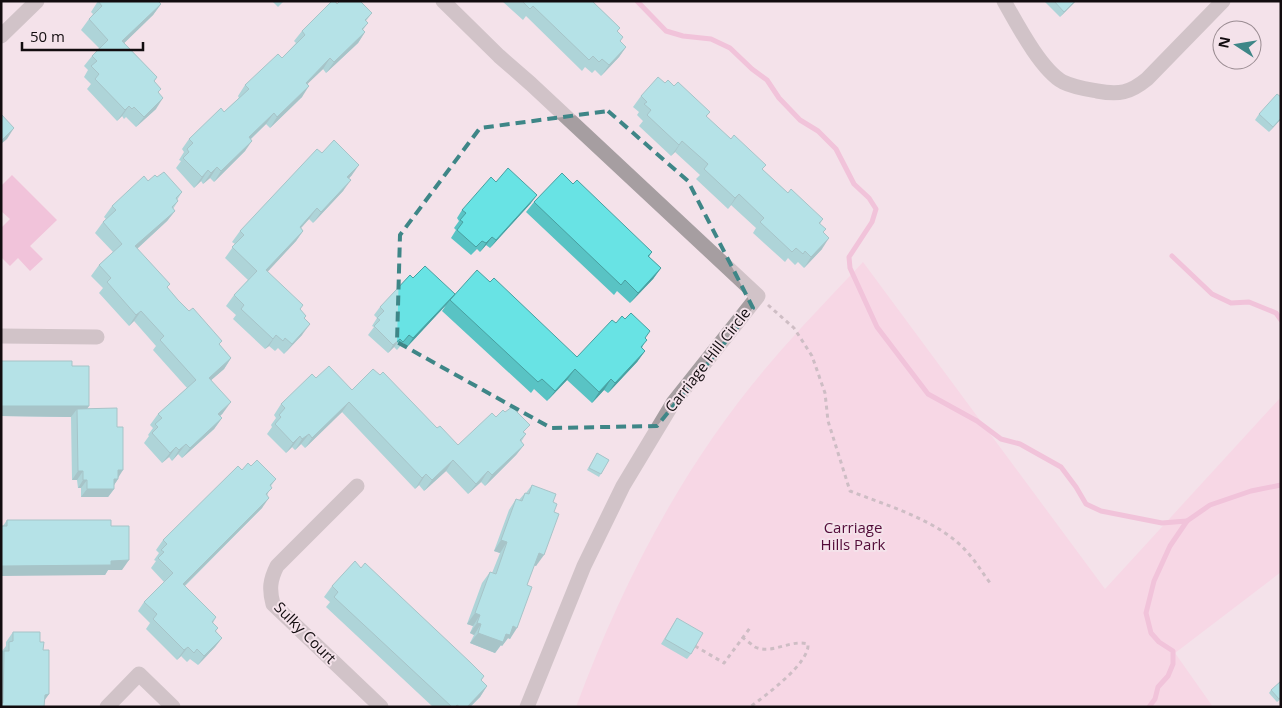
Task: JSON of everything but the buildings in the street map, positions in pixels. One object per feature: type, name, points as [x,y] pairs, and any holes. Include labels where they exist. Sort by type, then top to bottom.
[{"type":"street","points":[[1,36],[37,1]]},
{"type":"street","name":"Carriage Hill Circle","points":[[443,1],[499,56],[758,296],[673,403],[623,486],[584,566],[527,707]]},
{"type":"street","points":[[1004,1],[1029,43],[1049,70],[1062,81],[1080,88],[1110,93],[1124,93],[1137,88],[1223,1]]},
{"type":"street","points":[[1,336],[96,337]]},
{"type":"street","name":"Sulky Court","points":[[358,486],[277,566],[270,580],[270,592],[273,604],[381,707]]},
{"type":"street","points":[[107,707],[139,674],[173,707]]},
{"type":"path","points":[[758,296],[794,328],[812,356],[825,393],[828,421],[850,491],[919,519],[953,538],[968,553],[991,584]]},
{"type":"path","points":[[695,646],[724,663],[750,628]]},
{"type":"path","points":[[742,637],[756,647],[768,650],[802,642],[808,644],[804,659],[770,693],[750,707]]},
{"type":"highlighted area","points":[[608,111],[688,181],[753,308],[657,426],[551,428],[397,342],[400,235],[480,128]]},
{"type":"green space","name":"Carriage Hills Park","points":[[863,262],[1105,589],[1281,397],[1281,572],[1175,653],[1213,707],[576,707],[594,661],[635,570],[683,483],[710,441],[771,362]]},
{"type":"shaded area","points":[[12,175],[57,220],[30,246],[43,259],[30,271],[18,258],[10,266],[1,257],[1,228],[10,219],[1,211],[1,186]]},
{"type":"waterway","points":[[637,1],[666,31],[683,36],[711,39],[730,48],[767,80],[779,98],[800,120],[818,131],[836,149],[854,184],[869,198],[876,209],[872,222],[849,257],[850,268],[877,327],[928,394],[977,421],[1001,439],[1020,444],[1061,467],[1086,504],[1101,511],[1162,523],[1187,521]]},
{"type":"waterway","points":[[1172,256],[1212,294],[1231,303],[1249,302],[1276,313],[1281,320]]},
{"type":"waterway","points":[[1149,707],[1155,699],[1158,687],[1168,676],[1173,664],[1173,651],[1159,642],[1151,633],[1146,613],[1154,581],[1170,546],[1187,521],[1210,505],[1251,491],[1281,485]]}]
